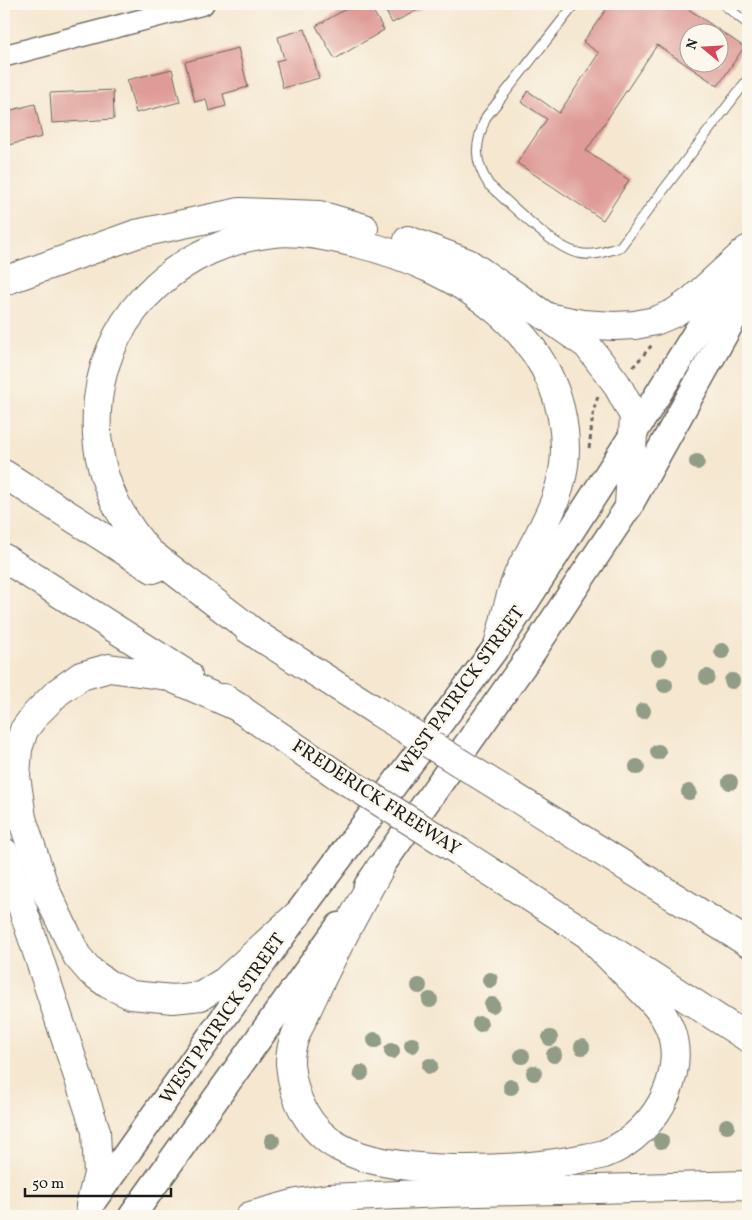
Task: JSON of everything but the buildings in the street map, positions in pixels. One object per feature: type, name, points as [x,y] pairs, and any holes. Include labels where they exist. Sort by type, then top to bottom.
[{"type":"highway","points":[[4,281],[136,234],[240,212],[319,215],[409,240],[468,263],[587,345],[616,383],[634,416],[629,506]]},
{"type":"highway","points":[[264,640],[149,552],[136,537],[119,510],[105,479],[99,457],[96,432],[99,388],[106,364],[134,309],[162,280],[190,259],[234,241],[275,233],[316,235],[346,241],[395,254],[430,268],[464,287],[500,313],[528,343],[545,370],[563,420],[565,450],[563,475],[558,495],[548,518],[516,579],[498,646]]},
{"type":"highway","points":[[547,316],[582,324],[614,326],[635,325],[655,321],[674,313],[691,301],[748,250]]},
{"type":"highway","points":[[4,474],[378,712],[748,943]]},
{"type":"highway","name":"FREDERICK FREEWAY","points":[[4,558],[240,708],[337,775],[748,1038]]},
{"type":"highway","points":[[240,708],[167,676],[109,668],[80,676],[58,692],[36,714],[24,730],[18,749],[16,776],[22,818],[45,889],[77,956],[90,971],[108,984],[131,995],[172,999],[201,996],[225,981],[297,915]]},
{"type":"highway","points":[[4,852],[96,1131],[98,1174],[86,1211]]},
{"type":"highway","points":[[380,868],[327,966],[296,1034],[290,1061],[293,1089],[304,1113],[320,1133],[336,1146],[354,1155],[378,1162],[463,1169],[545,1165],[604,1154],[632,1139],[651,1120],[664,1100],[673,1078],[675,1054],[670,1030],[661,1011],[590,938]]},
{"type":"highway","points":[[250,1216],[297,1203],[329,1198],[443,1193],[748,1186]]},
{"type":"main road","name":"WEST PATRICK STREET","points":[[86,1211],[297,915],[498,646],[748,250]]},
{"type":"main road","name":"WEST PATRICK STREET","points":[[132,1216],[530,657],[629,506],[748,292]]},
{"type":"street","points":[[4,56],[203,4]]},
{"type":"lane","points":[[575,4],[486,117],[478,136],[477,153],[481,173],[489,185],[559,246],[580,254],[605,252],[620,247],[748,79]]},
{"type":"lane","points":[[723,4],[748,24]]},
{"type":"path","points":[[628,372],[655,342]]}]
